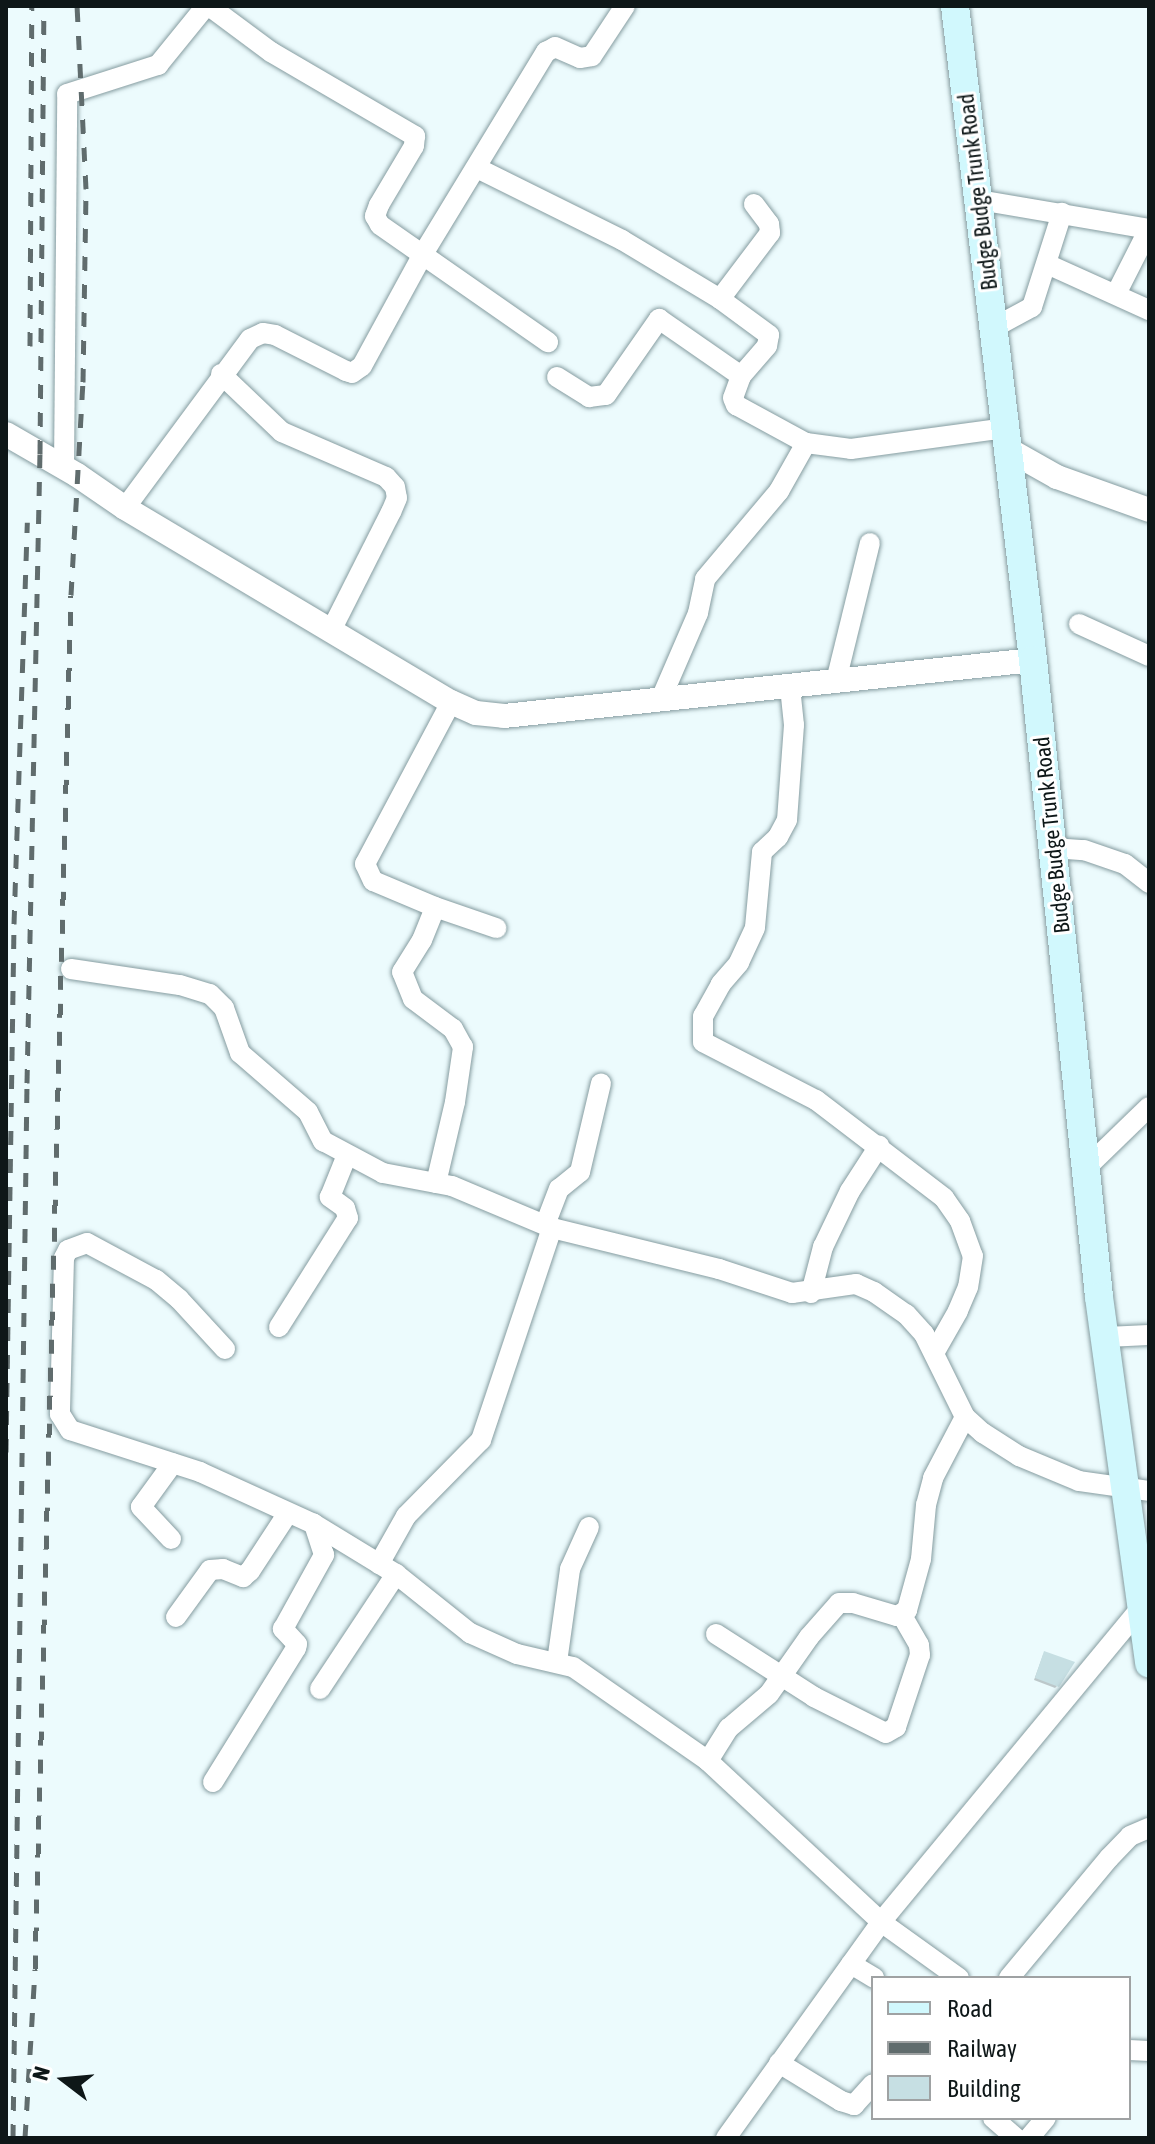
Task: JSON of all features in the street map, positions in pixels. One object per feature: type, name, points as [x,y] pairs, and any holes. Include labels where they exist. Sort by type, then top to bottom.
[{"type":"main road","name":"Budge Budge Trunk Road","points":[[955,6],[1033,660],[1099,1297],[1137,1491],[1142,1607],[1148,1653]]},
{"type":"street","points":[[64,468],[67,94],[158,65],[207,6],[271,52],[415,136],[414,146],[375,216],[380,225],[548,342]]},
{"type":"street","points":[[125,508],[239,349],[263,333],[275,335],[346,371],[357,371],[423,254],[546,52],[555,47],[580,58],[592,56],[625,6]]},
{"type":"street","points":[[477,168],[622,240],[720,299],[769,335],[767,346],[734,389],[736,405],[806,443],[851,449],[1008,439],[1057,477],[1149,510]]},
{"type":"street","points":[[979,200],[1149,229],[1116,294]]},
{"type":"street","points":[[720,299],[770,233],[769,224],[754,204]]},
{"type":"street","points":[[995,327],[1032,307],[1062,213]]},
{"type":"street","points":[[1047,264],[1149,310]]},
{"type":"street","points":[[557,377],[589,397],[606,395],[659,319],[741,376]]},
{"type":"street","points":[[221,374],[282,432],[386,477],[395,487],[397,498],[391,512],[332,629]]},
{"type":"street","points":[[6,434],[451,702],[476,713],[504,716],[1033,660]]},
{"type":"street","points":[[660,701],[698,613],[705,579],[779,491],[806,443]]},
{"type":"street","points":[[836,681],[870,543]]},
{"type":"street","points":[[1079,624],[1149,656]]},
{"type":"street","points":[[790,687],[794,725],[787,820],[778,837],[762,852],[755,928],[739,963],[721,984],[703,1016],[703,1042],[816,1100],[944,1198],[960,1221],[973,1256],[968,1287],[934,1353]]},
{"type":"street","points":[[451,702],[365,864],[373,881],[496,928]]},
{"type":"street","points":[[1053,848],[1084,850],[1125,864],[1149,883]]},
{"type":"street","points":[[435,907],[422,940],[402,972],[413,999],[453,1029],[463,1047],[455,1102],[436,1183]]},
{"type":"street","points":[[71,969],[180,985],[210,994],[224,1008],[237,1047],[245,1058],[308,1112],[323,1141],[383,1173],[436,1183],[548,1227],[719,1269],[792,1293],[811,1293],[856,1284],[874,1292],[906,1314],[924,1334],[965,1417],[1019,1456],[1079,1481],[1137,1491]]},
{"type":"street","points":[[320,1689],[388,1569],[406,1516],[481,1440],[559,1189],[580,1172],[601,1083]]},
{"type":"street","points":[[1087,1167],[1149,1107]]},
{"type":"street","points":[[811,1293],[823,1247],[850,1191],[879,1146]]},
{"type":"street","points":[[279,1327],[348,1218],[345,1208],[330,1197],[347,1155]]},
{"type":"street","points":[[225,1349],[179,1299],[156,1280],[87,1243],[68,1250],[64,1258],[60,1414],[63,1424],[78,1433],[173,1463],[314,1524],[388,1569],[470,1633],[517,1654],[573,1667],[708,1761],[881,1922],[956,1976]]},
{"type":"street","points":[[1106,1337],[1149,1335]]},
{"type":"street","points":[[902,1615],[913,1594],[933,1478],[965,1417]]},
{"type":"street","points":[[171,1539],[141,1507],[173,1463]]},
{"type":"street","points":[[176,1617],[210,1570],[223,1569],[243,1577],[250,1571],[288,1513]]},
{"type":"street","points":[[213,1782],[296,1648],[284,1626],[324,1555],[314,1524]]},
{"type":"street","points":[[557,1662],[570,1569],[589,1527]]},
{"type":"street","points":[[708,1761],[729,1728],[769,1694],[782,1676],[809,1637],[839,1603],[902,1615],[919,1645],[920,1655],[901,1714],[891,1732],[872,1729],[782,1676],[716,1634]]},
{"type":"street","points":[[726,2138],[881,1922],[1142,1607]]},
{"type":"street","points":[[1011,1976],[1109,1858],[1130,1836],[1149,1828]]},
{"type":"street","points":[[851,1964],[871,1976]]},
{"type":"street","points":[[779,2063],[841,2101],[854,2105],[871,2086]]},
{"type":"street","points":[[995,2120],[1016,2138]]},
{"type":"street","points":[[1029,2138],[1044,2120]]},
{"type":"building","points":[[1044,1651],[1075,1662],[1059,1687],[1035,1678]]},
{"type":"railway","points":[[30,346],[32,6]]},
{"type":"railway","points":[[13,2138],[27,1083],[40,454],[44,6]]},
{"type":"railway","points":[[25,2138],[35,1969],[71,595],[83,382],[86,189],[77,6]]},
{"type":"railway","points":[[6,1452],[14,924],[27,522]]}]
